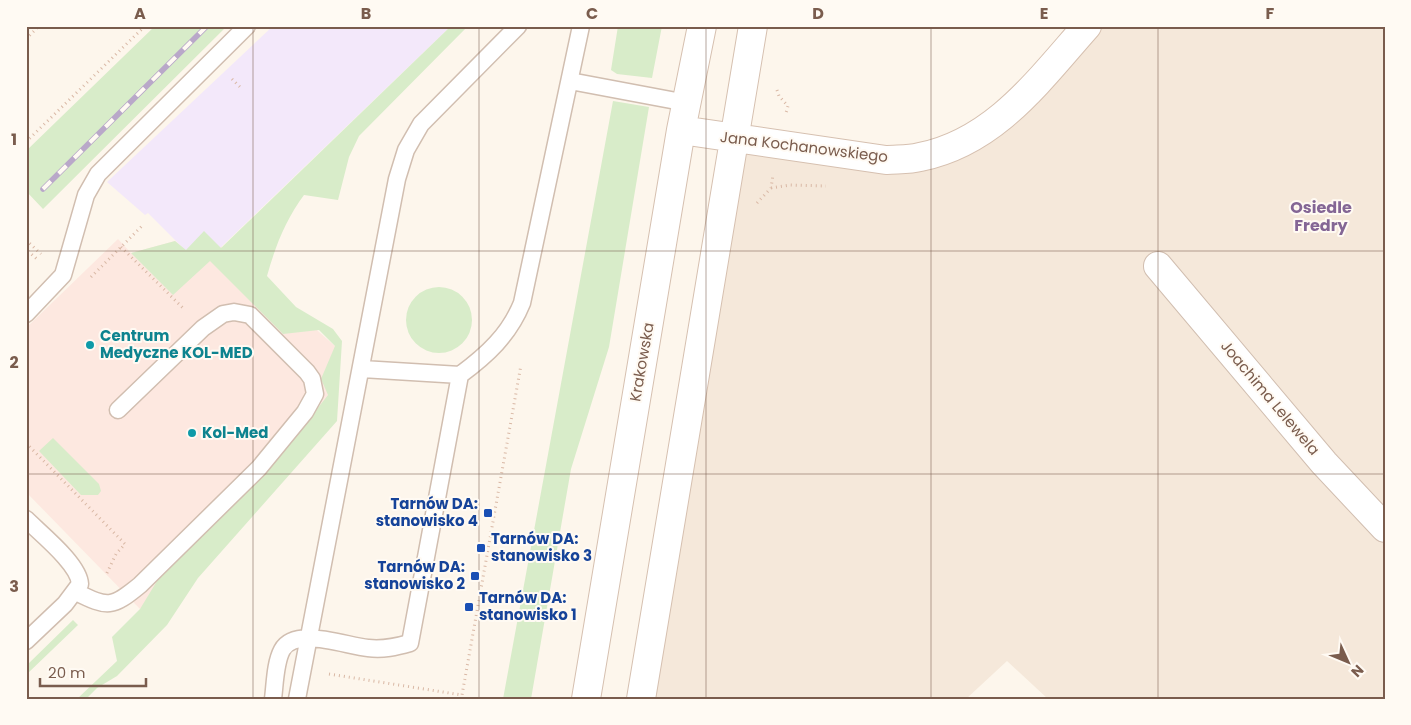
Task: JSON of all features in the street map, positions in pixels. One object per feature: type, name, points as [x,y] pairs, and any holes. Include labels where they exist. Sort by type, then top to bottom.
[{"type":"street","name":"Krakowska","points":[[586,699],[681,130],[702,26]]},
{"type":"street","points":[[641,699],[753,26]]},
{"type":"street","name":"Jana Kochanowskiego","points":[[681,130],[886,160],[919,158],[951,148],[977,136],[1021,100],[1087,26]]},
{"type":"street","name":"Joachima Lelewela","points":[[1158,266],[1324,463],[1385,528]]},
{"type":"lane","points":[[26,314],[63,275],[86,195],[98,174],[247,26]]},
{"type":"lane","points":[[297,699],[362,369],[397,179],[406,150],[412,137],[430,114],[518,26]]},
{"type":"lane","points":[[273,699],[280,654],[283,648],[297,638],[391,649],[410,643],[460,375],[493,349],[515,320],[522,303],[581,26]]},
{"type":"lane","points":[[570,81],[687,103]]},
{"type":"lane","points":[[76,592],[102,604],[110,604],[128,595],[259,468],[312,402],[315,394],[312,379],[250,315],[234,312],[223,314],[203,328],[118,410]]},
{"type":"lane","points":[[362,369],[460,375]]},
{"type":"lane","points":[[26,519],[75,570],[80,584],[76,592],[26,641]]},
{"type":"path","points":[[26,39],[39,26]]},
{"type":"path","points":[[26,142],[145,26]]},
{"type":"path","points":[[121,247],[203,328]]},
{"type":"path","points":[[322,673],[462,695],[521,365]]},
{"type":"shaded area","points":[[273,26],[451,26],[220,248],[185,250],[148,213],[145,215],[107,182]]},
{"type":"shaded area","points":[[1087,26],[1385,26],[1385,699],[1048,699],[1007,661],[966,699],[641,699],[734,139],[779,143],[951,148]]},
{"type":"shaded area","points":[[204,231],[335,346],[331,417],[140,609],[26,492],[26,328],[118,239],[131,253],[175,241],[185,250]]},
{"type":"green space","points":[[155,26],[227,26],[43,209],[26,191],[26,151]]},
{"type":"green space","points":[[451,26],[468,26],[359,136],[349,157],[338,200],[304,195],[282,234],[267,276],[296,307],[333,329],[342,341],[337,421],[198,578],[167,625],[117,676],[97,688],[86,699],[77,699],[117,661],[112,637],[140,609],[157,581],[269,470],[328,395],[321,379],[335,346],[319,330],[283,334],[210,261],[173,295],[131,253],[175,241],[186,250],[204,231],[221,248]]},
{"type":"green space","points":[[618,26],[662,26],[652,78],[617,74],[611,70]]},
{"type":"green space","points":[[613,101],[649,107],[609,347],[571,469],[531,699],[503,699]]},
{"type":"green space","points":[[433,287],[445,287],[457,292],[467,302],[472,314],[470,333],[457,348],[445,353],[433,353],[421,348],[411,338],[406,326],[406,314],[411,302],[421,292]]},
{"type":"green space","points":[[53,438],[99,484],[101,491],[98,495],[81,495],[39,451]]},
{"type":"green space","points":[[73,620],[78,625],[26,675],[26,666]]},
{"type":"railway","points":[[43,189],[207,26]]},
{"type":"place","name":"Centrum Medyczne KOL-MED","points":[[90,345]]},
{"type":"place","name":"Kol-Med","points":[[192,433]]},
{"type":"place","name":"Tarnów DA: stanowisko 4","points":[[488,513]]},
{"type":"place","name":"Tarnów DA: stanowisko 3","points":[[481,548]]},
{"type":"place","name":"Tarnów DA: stanowisko 2","points":[[475,576]]},
{"type":"place","name":"Tarnów DA: stanowisko 1","points":[[469,607]]},
{"type":"district","name":"Osiedle Fredry","points":[[1321,216]]}]
